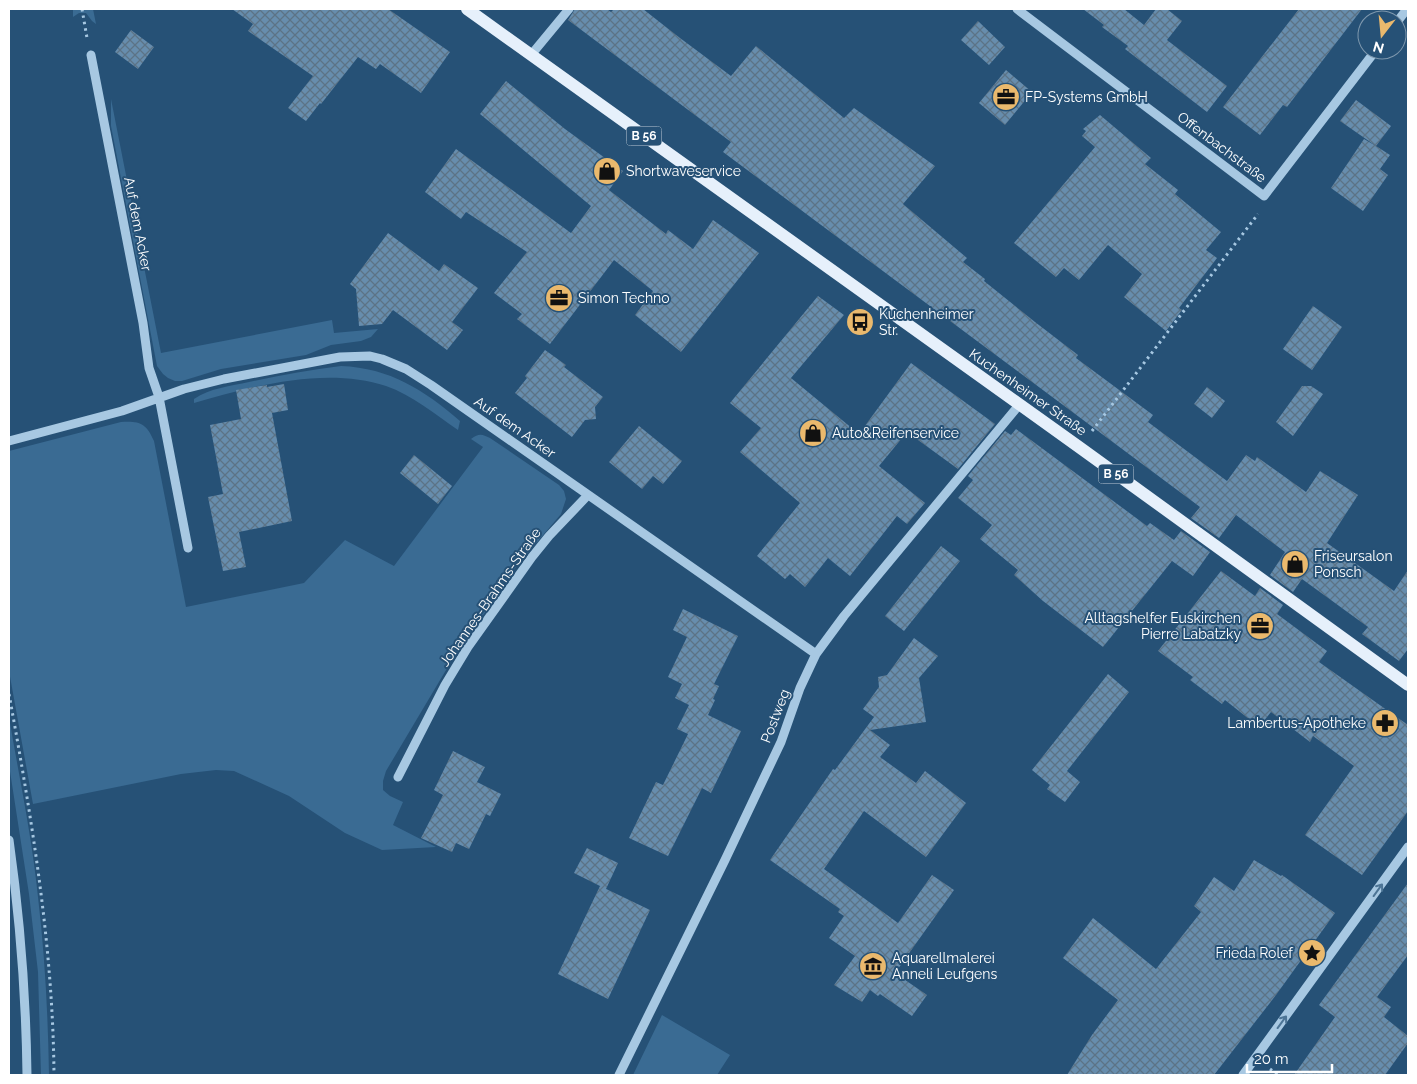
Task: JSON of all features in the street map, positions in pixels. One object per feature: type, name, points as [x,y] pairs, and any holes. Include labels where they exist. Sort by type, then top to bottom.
[{"type":"main road","name":"Kuchenheimer Straße","points":[[466,9],[1079,447],[1408,686]]},
{"type":"street","points":[[531,55],[569,9]]},
{"type":"street","name":"Offenbachstraße","points":[[1017,9],[1264,196],[1368,60]]},
{"type":"street","name":"Auf dem Acker","points":[[91,55],[143,323],[149,368],[159,397],[188,548]]},
{"type":"street","name":"Auf dem Acker","points":[[9,441],[122,411],[159,397],[224,379],[272,368],[340,357],[370,356],[414,374],[816,654]]},
{"type":"street","name":"Postweg","points":[[619,1075],[781,742],[800,688],[816,654],[844,616],[1019,405]]},
{"type":"street","name":"Johannes-Brahms-Straße","points":[[398,777],[445,685],[468,647],[532,557],[588,495]]},
{"type":"street","points":[[9,840],[17,900],[24,985],[27,1075]]},
{"type":"street","points":[[1243,1075],[1408,848]]},
{"type":"path","points":[[82,9],[83,15]]},
{"type":"path","points":[[1079,447],[1260,212],[1264,196]]},
{"type":"path","points":[[9,694],[29,804],[41,885],[51,1004],[54,1075]]},
{"type":"shaded area","points":[[73,9],[93,9],[96,24],[86,13],[79,13],[73,17]]},
{"type":"shaded area","points":[[111,99],[161,353],[332,320],[334,333],[378,329],[371,337],[361,341],[331,345],[306,355],[221,369],[182,381],[175,381],[163,374],[157,366],[111,126]]},
{"type":"shaded area","points":[[341,366],[375,371],[405,383],[433,400],[460,421],[458,430],[405,394],[386,386],[363,380],[314,378],[289,381],[240,390],[194,403],[194,399],[200,395],[221,388]]},
{"type":"shaded area","points":[[121,422],[142,424],[154,441],[186,607],[304,583],[345,540],[394,566],[483,447],[471,439],[478,435],[490,438],[559,485],[564,491],[566,499],[561,514],[516,567],[466,640],[386,771],[383,790],[390,796],[403,802],[393,825],[436,847],[382,850],[345,833],[289,796],[234,771],[216,770],[181,774],[33,804],[9,671],[9,451]]},
{"type":"shaded area","points":[[9,717],[29,829],[43,941],[49,1075],[41,1075],[38,972],[29,894],[9,765]]},
{"type":"shaded area","points":[[662,1015],[730,1055],[717,1075],[633,1075]]},
{"type":"building","points":[[232,9],[388,9],[450,52],[421,93],[380,64],[376,69],[358,57],[306,121],[288,108],[313,76],[248,31],[253,24]]},
{"type":"building","points":[[575,9],[607,9],[611,12],[614,9],[643,9],[731,76],[756,46],[844,118],[854,108],[935,166],[903,204],[967,258],[963,262],[985,279],[984,281],[1078,355],[1076,358],[1153,415],[1148,422],[1227,481],[1246,455],[1255,461],[1257,457],[1306,492],[1320,471],[1358,495],[1327,543],[1394,591],[1408,570],[1408,649],[1399,661],[1362,634],[1368,627],[1302,579],[1293,592],[1270,575],[1285,552],[1236,515],[1219,538],[1191,518],[1200,507],[723,152],[731,142],[568,20]]},
{"type":"building","points":[[1083,9],[1124,9],[1144,25],[1156,9],[1167,9],[1182,21],[1167,40],[1227,86],[1207,112],[1125,49],[1128,46],[1102,27],[1104,25]]},
{"type":"building","points":[[1299,9],[1362,9],[1357,10],[1357,16],[1287,107],[1283,105],[1260,135],[1223,107]]},
{"type":"building","points":[[978,21],[1005,47],[989,65],[961,40]]},
{"type":"building","points":[[131,30],[154,47],[138,69],[115,52]]},
{"type":"building","points":[[1006,70],[1032,92],[1005,125],[979,103]]},
{"type":"building","points":[[506,81],[565,129],[623,171],[609,190],[666,234],[668,230],[693,249],[713,220],[759,253],[681,352],[635,315],[653,291],[614,260],[550,344],[517,319],[522,314],[494,293],[527,252],[466,212],[461,219],[425,192],[456,149],[571,233],[591,206],[480,114]]},
{"type":"building","points":[[1356,100],[1391,126],[1376,146],[1340,121]]},
{"type":"building","points":[[1100,115],[1151,158],[1145,164],[1178,190],[1175,194],[1221,232],[1206,250],[1217,258],[1179,308],[1182,310],[1166,331],[1124,297],[1142,274],[1108,245],[1079,280],[1064,268],[1056,277],[1014,243],[1095,147],[1082,136],[1086,131],[1083,129]]},
{"type":"building","points":[[1364,139],[1390,155],[1380,169],[1388,175],[1363,211],[1331,188]]},
{"type":"building","points":[[388,233],[439,271],[444,264],[478,288],[452,322],[463,330],[447,350],[393,310],[382,324],[359,326],[356,289],[350,284]]},
{"type":"building","points":[[818,296],[844,315],[791,378],[859,434],[911,363],[995,424],[958,469],[907,432],[879,466],[925,503],[907,524],[897,516],[850,576],[828,558],[805,587],[790,574],[785,579],[757,556],[800,503],[740,452],[761,428],[730,403]]},
{"type":"building","points":[[1313,306],[1342,327],[1312,370],[1283,349]]},
{"type":"building","points":[[545,350],[566,365],[564,367],[603,397],[595,407],[596,419],[585,420],[572,437],[515,393],[527,378],[525,376]]},
{"type":"building","points":[[284,384],[288,410],[272,413],[292,521],[239,532],[246,567],[223,571],[208,497],[223,494],[210,425],[241,419],[236,390]]},
{"type":"building","points":[[1302,386],[1311,386],[1323,394],[1293,436],[1276,422]]},
{"type":"building","points":[[1207,387],[1225,401],[1212,418],[1194,404]]},
{"type":"building","points":[[639,426],[682,461],[663,484],[653,476],[642,489],[609,462]]},
{"type":"building","points":[[1016,429],[1147,526],[1150,523],[1174,540],[1181,531],[1210,552],[1193,576],[1172,561],[1103,647],[1043,601],[1014,575],[1018,570],[980,539],[992,525],[958,498],[973,480],[968,476],[1005,431],[1011,435]]},
{"type":"building","points":[[414,455],[452,486],[438,504],[400,473]]},
{"type":"building","points":[[941,546],[960,561],[904,631],[885,616]]},
{"type":"building","points":[[1221,571],[1255,596],[1260,588],[1283,605],[1277,614],[1327,651],[1319,662],[1408,725],[1408,811],[1362,875],[1305,835],[1354,766],[1313,736],[1310,742],[1271,712],[1259,727],[1225,700],[1222,704],[1190,680],[1193,677],[1158,651]]},
{"type":"building","points":[[683,609],[738,636],[714,684],[719,686],[708,715],[741,731],[711,793],[702,788],[668,856],[629,838],[656,782],[663,785],[688,734],[677,729],[689,705],[675,698],[682,684],[668,677],[687,637],[673,630]]},
{"type":"building","points":[[914,638],[938,656],[919,678],[926,722],[870,730],[890,745],[880,757],[916,783],[925,771],[966,803],[926,857],[864,811],[824,869],[898,923],[932,875],[954,890],[895,973],[927,995],[912,1016],[880,994],[878,996],[870,990],[862,1002],[834,985],[855,956],[829,938],[844,916],[838,912],[840,909],[770,860],[833,769],[835,770],[874,717],[863,709],[879,687],[878,677],[887,675]]},
{"type":"building","points":[[1108,674],[1129,692],[1067,771],[1080,782],[1065,802],[1047,789],[1050,785],[1032,770]]},
{"type":"building","points":[[453,751],[485,767],[477,782],[501,794],[490,816],[486,814],[469,849],[456,843],[452,852],[421,838],[443,795],[434,790]]},
{"type":"building","points":[[587,848],[618,863],[606,889],[574,873]]},
{"type":"building","points":[[1254,860],[1282,875],[1335,913],[1276,995],[1214,1075],[1067,1075],[1092,1035],[1118,1000],[1063,958],[1093,918],[1156,969],[1201,912],[1194,906],[1214,877],[1234,891]]},
{"type":"building","points":[[1408,883],[1408,955],[1377,997],[1391,1007],[1384,1017],[1408,1036],[1408,1043],[1385,1075],[1294,1075],[1335,1017],[1319,1005]]},
{"type":"building","points":[[600,886],[650,910],[608,999],[558,974]]},
{"type":"place","name":"FP-Systems GmbH","points":[[1006,97]]},
{"type":"place","name":"Shortwaveservice","points":[[607,171]]},
{"type":"place","name":"Simon Techno","points":[[559,298]]},
{"type":"place","name":"Kuchenheimer Str.","points":[[860,322]]},
{"type":"place","name":"Auto&Reifenservice","points":[[813,433]]},
{"type":"place","name":"Friseursalon Ponsch","points":[[1295,564]]},
{"type":"place","name":"Alltagshelfer Euskirchen Pierre Labatzky","points":[[1260,626]]},
{"type":"place","name":"Lambertus-Apotheke","points":[[1385,723]]},
{"type":"place","name":"Frieda Rolef","points":[[1312,953]]},
{"type":"place","name":"Aquarellmalerei Anneli Leufgens","points":[[873,966]]}]
